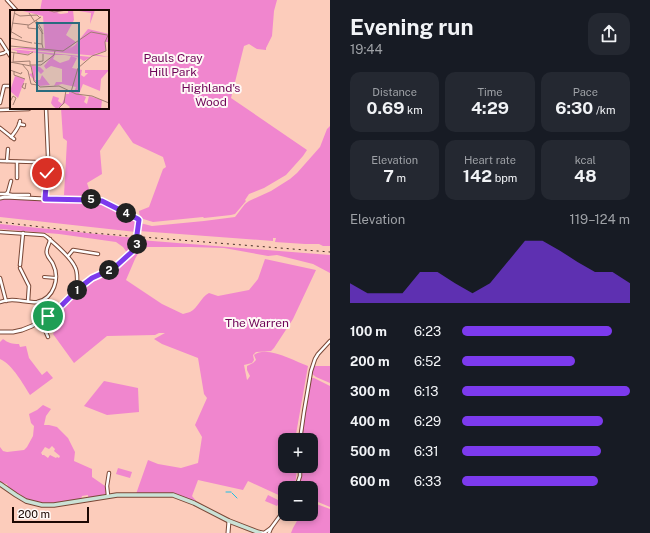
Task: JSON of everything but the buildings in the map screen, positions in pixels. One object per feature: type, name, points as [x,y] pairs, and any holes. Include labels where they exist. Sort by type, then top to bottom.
[{"type":"main road","points":[[0,484],[16,495],[42,505],[54,505],[117,495],[172,495],[194,503],[234,523],[260,533]]},
{"type":"street","points":[[7,0],[16,10]]},
{"type":"street","points":[[0,40],[10,54]]},
{"type":"street","points":[[0,54],[8,51]]},
{"type":"street","points":[[0,103],[5,81]]},
{"type":"street","points":[[4,86],[10,86]]},
{"type":"street","points":[[0,110],[27,109]]},
{"type":"street","points":[[43,166],[48,156],[46,109]]},
{"type":"street","points":[[11,137],[16,131],[20,122],[24,125]]},
{"type":"street","points":[[0,128],[14,139]]},
{"type":"street","points":[[7,161],[8,150]]},
{"type":"street","points":[[0,161],[35,162],[41,164],[46,170],[47,175],[45,199]]},
{"type":"street","points":[[16,178],[17,162]]},
{"type":"street","points":[[7,194],[11,181]]},
{"type":"street","points":[[0,194],[29,195]]},
{"type":"street","points":[[0,198],[102,201],[139,220],[135,249],[114,268],[92,278],[79,288],[59,308],[32,326],[13,332],[0,332]]},
{"type":"street","points":[[0,232],[44,235],[50,239],[68,256],[75,267],[77,285],[79,288]]},
{"type":"street","points":[[23,233],[20,267],[29,286],[28,301]]},
{"type":"street","points":[[0,302],[12,300],[37,302],[44,299],[53,290],[56,274],[46,249],[50,239]]},
{"type":"street","points":[[68,256],[73,250],[98,254]]},
{"type":"street","points":[[44,277],[56,278]]},
{"type":"street","points":[[0,278],[6,301]]},
{"type":"street","points":[[40,321],[48,337]]},
{"type":"street","points":[[301,433],[311,371],[318,354],[330,341]]},
{"type":"street","points":[[108,496],[107,486],[109,473]]},
{"type":"street","points":[[269,533],[278,518]]},
{"type":"street","points":[[228,533],[230,521]]},
{"type":"street","points":[[229,529],[234,523]]},
{"type":"street","points":[[260,533],[264,533],[271,528]]},
{"type":"green space","name":"Pauls Cray Hill Park","points":[[42,0],[277,0],[274,11],[272,36],[266,50],[257,49],[249,44],[244,46],[231,98],[307,150],[286,175],[264,188],[249,194],[245,200],[246,201],[235,214],[153,222],[140,218],[139,211],[149,207],[163,169],[166,167],[163,157],[133,143],[119,123],[100,151],[102,174],[87,183],[92,198],[49,198],[48,195],[64,195],[67,141],[63,138],[61,109],[109,109],[109,10],[40,10]]},
{"type":"green space","points":[[330,126],[330,246],[275,242],[276,238],[273,238],[273,241],[139,231],[140,223],[152,226],[235,217],[249,201],[271,191],[297,173],[320,147],[327,129]]},
{"type":"green space","points":[[0,199],[95,202],[103,204],[137,220],[136,232],[0,217]]},
{"type":"green space","points":[[0,224],[135,238],[134,249],[128,254],[123,247],[116,242],[59,234],[0,229]]},
{"type":"green space","points":[[140,240],[330,255],[330,273],[313,264],[277,255],[268,256],[224,248],[139,247]]},
{"type":"green space","name":"The Warren","points":[[137,249],[140,250],[126,280],[162,304],[183,314],[193,310],[209,293],[218,296],[249,290],[258,279],[265,259],[316,270],[293,319],[274,348],[271,351],[256,352],[253,355],[254,360],[252,363],[244,365],[247,380],[250,376],[247,366],[253,363],[256,360],[254,355],[259,352],[281,355],[308,366],[296,433],[278,433],[278,473],[296,473],[295,481],[278,481],[278,495],[248,481],[243,490],[198,480],[192,496],[197,502],[174,494],[136,494],[148,460],[158,464],[181,468],[198,463],[202,437],[195,425],[207,398],[204,394],[198,358],[162,344],[154,339],[165,333],[155,335],[107,336],[74,363],[53,334],[58,326],[52,316],[89,282],[112,271]]},
{"type":"green space","points":[[3,339],[10,343],[19,344],[20,347],[26,346],[29,358],[42,375],[47,371],[53,378],[30,395],[13,370],[0,359],[0,342]]},
{"type":"green space","points":[[314,366],[330,366],[330,383],[316,377],[311,373]]},
{"type":"green space","points":[[310,378],[314,378],[330,386],[330,507],[318,502],[318,481],[299,481],[301,473],[318,473],[318,433],[302,433]]},
{"type":"green space","points":[[104,381],[138,388],[139,412],[107,415],[84,406]]},
{"type":"green space","points":[[43,405],[51,409],[46,416],[44,425],[57,427],[68,438],[75,452],[74,461],[92,469],[92,477],[105,486],[106,494],[88,498],[88,495],[82,496],[81,499],[61,503],[45,504],[31,502],[20,494],[14,494],[9,490],[7,484],[0,481],[0,447],[3,451],[7,452],[24,450],[27,447],[33,436],[34,426],[31,423],[29,414]],"holes":[[[52,446],[55,449],[54,451],[60,456],[59,458],[50,455],[48,458],[41,453],[45,447],[49,449]]]},
{"type":"green space","points":[[118,468],[132,472],[130,478],[116,474]]},
{"type":"green space","points":[[268,495],[278,500],[278,504],[277,506],[265,501]]},
{"type":"green space","points":[[318,505],[330,509],[330,533],[291,533],[297,521],[318,521]]},
{"type":"waterway","points":[[226,492],[231,492]]},
{"type":"waterway","points":[[232,493],[237,498]]},
{"type":"railway","points":[[0,222],[92,233],[330,252]]},
{"type":"route","points":[[47,173],[45,199],[102,201],[139,220],[135,249],[114,268],[92,278],[79,288],[59,308],[48,316]]},
{"type":"park label","name":"Highland's Wood","points":[[211,95]]}]
